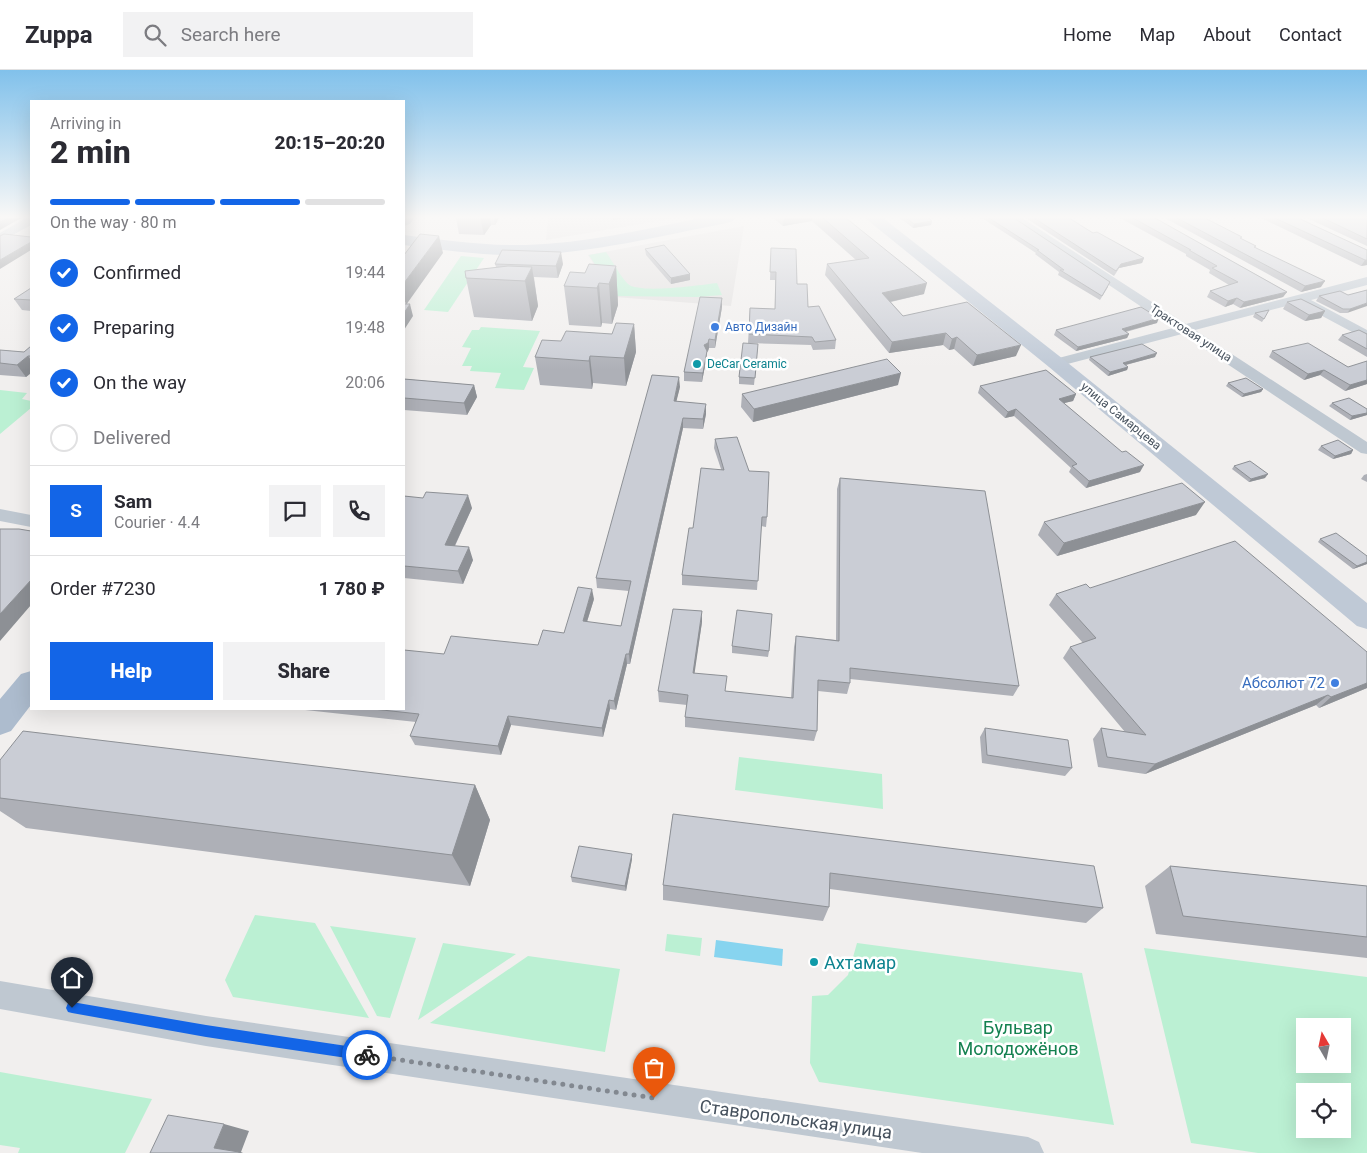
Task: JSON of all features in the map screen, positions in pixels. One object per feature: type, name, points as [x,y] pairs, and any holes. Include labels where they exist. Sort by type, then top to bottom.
[{"type":"main road","points":[[0,722],[30,684]]},
{"type":"street","name":"улица Самарцева","points":[[937,269],[1056,363],[1367,618]]},
{"type":"street","name":"Трактовая улица","points":[[1092,269],[1367,449]]},
{"type":"street","points":[[1056,363],[1367,281]]},
{"type":"street","points":[[1282,289],[1367,336]]},
{"type":"street","points":[[0,515],[30,521]]},
{"type":"street","name":"Ставропольская улица","points":[[0,995],[206,1031],[1028,1153]]},
{"type":"shaded area","points":[[597,269],[737,269],[731,306],[615,297]]},
{"type":"green space","points":[[452,269],[477,269],[448,312],[424,310]]},
{"type":"green space","points":[[598,269],[616,269],[625,281],[634,287],[657,289],[717,283],[722,295],[697,297],[615,296]]},
{"type":"green space","points":[[481,327],[540,331],[523,367],[534,368],[524,390],[495,388],[501,373],[470,371],[472,366],[462,366],[471,348],[462,347],[472,330],[479,330]]},
{"type":"green space","points":[[0,390],[27,393],[22,399],[30,401],[30,409],[0,434]]},
{"type":"green space","points":[[739,757],[882,774],[883,809],[735,790]]},
{"type":"green space","points":[[255,915],[315,923],[369,1018],[233,997],[225,980]]},
{"type":"green space","points":[[330,926],[416,938],[390,1018],[377,1016]]},
{"type":"green space","points":[[667,934],[702,938],[700,956],[665,951]]},
{"type":"green space","points":[[443,943],[516,954],[418,1020]]},
{"type":"green space","name":"Бульвар Молодожёнов","points":[[857,943],[1082,973],[1114,1125],[819,1082],[810,1063],[812,996],[828,995],[848,975]]},
{"type":"green space","points":[[1144,948],[1367,977],[1367,1153],[1258,1153],[1191,1143]]},
{"type":"green space","points":[[528,956],[620,969],[605,1052],[430,1023]]},
{"type":"green space","points":[[0,1072],[152,1099],[125,1153],[18,1153],[20,1148],[0,1145]]},
{"type":"water","points":[[716,940],[783,949],[782,966],[714,957]]},
{"type":"building","points":[[405,269],[415,269],[405,282]]},
{"type":"building","points":[[486,269],[531,269],[525,281],[466,278],[465,271]]},
{"type":"building","points":[[587,269],[615,269],[609,284],[599,283],[597,288],[564,286],[570,272],[585,273]]},
{"type":"building","points":[[663,269],[685,269],[690,274],[671,278]]},
{"type":"building","points":[[770,269],[797,269],[797,284],[807,284],[808,307],[819,306],[836,340],[815,342],[812,337],[749,334],[750,308],[775,309],[776,272],[770,272]]},
{"type":"building","points":[[831,269],[909,269],[927,283],[882,293],[903,316],[967,302],[1021,345],[977,355],[957,337],[952,339],[946,333],[892,342]]},
{"type":"building","points":[[1062,269],[1090,269],[1110,282],[1102,296],[1060,270],[1064,270]]},
{"type":"building","points":[[1213,269],[1245,269],[1287,292],[1244,302],[1237,298],[1228,301],[1210,291],[1238,282]]},
{"type":"building","points":[[1272,269],[1299,269],[1325,281],[1305,286]]},
{"type":"building","points":[[30,289],[30,300],[14,299]]},
{"type":"building","points":[[1367,290],[1367,303],[1350,309],[1343,309],[1319,296],[1340,291],[1348,295]]},
{"type":"building","points":[[700,297],[722,298],[715,340],[709,339],[708,343],[704,345],[707,351],[703,373],[684,372]]},
{"type":"building","points":[[1301,299],[1325,311],[1309,315],[1287,302]]},
{"type":"building","points":[[405,304],[410,304],[405,312]]},
{"type":"building","points":[[1141,307],[1159,318],[1122,329],[1129,334],[1078,347],[1056,330]]},
{"type":"building","points":[[1269,310],[1264,319],[1255,313]]},
{"type":"building","points":[[616,323],[634,324],[624,358],[590,356],[589,361],[535,357],[542,340],[561,341],[566,331],[612,334]]},
{"type":"building","points":[[1359,330],[1367,334],[1367,349],[1342,335]]},
{"type":"building","points":[[743,343],[758,344],[755,378],[739,377]]},
{"type":"building","points":[[1308,343],[1348,367],[1367,361],[1367,380],[1350,385],[1324,370],[1308,374],[1272,351]]},
{"type":"building","points":[[1142,344],[1157,353],[1123,363],[1128,367],[1110,372],[1090,357]]},
{"type":"building","points":[[30,347],[30,356],[17,365],[0,363],[0,350],[24,352]]},
{"type":"building","points":[[887,359],[901,373],[754,409],[742,394]]},
{"type":"building","points":[[1046,370],[1076,394],[1059,399],[1122,452],[1126,451],[1144,465],[1089,481],[1072,466],[1077,464],[1016,409],[1008,412],[980,386]]},
{"type":"building","points":[[652,375],[679,377],[674,401],[706,404],[703,419],[683,418],[629,654],[626,654],[614,701],[609,700],[602,728],[508,716],[498,746],[410,736],[419,714],[382,710],[405,710],[405,650],[444,654],[451,636],[538,645],[543,630],[564,633],[578,587],[592,589],[583,621],[621,626],[631,581],[596,578]]},
{"type":"building","points":[[1246,378],[1263,389],[1244,394],[1228,383]]},
{"type":"building","points":[[405,379],[474,385],[464,403],[405,398]]},
{"type":"building","points":[[1349,398],[1367,409],[1367,413],[1352,416],[1332,403]]},
{"type":"building","points":[[737,437],[749,471],[769,472],[767,517],[762,517],[758,581],[682,575],[689,528],[693,528],[701,468],[724,470],[715,439]]},
{"type":"building","points":[[1338,440],[1353,450],[1335,456],[1321,446]]},
{"type":"building","points":[[1250,461],[1268,474],[1251,479],[1234,466]]},
{"type":"building","points":[[840,478],[985,491],[1019,686],[850,668],[850,683],[818,680],[817,731],[685,717],[688,695],[658,691],[673,609],[702,611],[693,673],[727,676],[725,691],[793,698],[796,636],[839,641]]},
{"type":"building","points":[[1182,483],[1205,502],[1064,543],[1044,522]]},
{"type":"building","points":[[426,492],[468,495],[445,545],[469,547],[458,571],[405,566],[405,496],[423,498]]},
{"type":"building","points":[[0,529],[30,531],[30,581],[0,614]]},
{"type":"building","points":[[1336,533],[1367,556],[1367,562],[1357,566],[1320,539]]},
{"type":"building","points":[[1235,541],[1367,652],[1367,683],[1331,697],[1328,695],[1155,764],[1107,757],[1101,728],[1146,735],[1070,647],[1096,638],[1056,594],[1086,584],[1090,588]]},
{"type":"building","points":[[737,610],[772,614],[769,651],[732,646]]},
{"type":"building","points":[[985,728],[1068,740],[1072,768],[987,755]]},
{"type":"building","points":[[23,731],[475,785],[452,855],[0,798],[0,760]]},
{"type":"building","points":[[673,814],[1094,866],[1103,908],[830,873],[829,907],[663,885]]},
{"type":"building","points":[[579,846],[632,854],[625,886],[571,877]]},
{"type":"building","points":[[1170,866],[1367,886],[1367,937],[1183,916]]},
{"type":"building","points":[[168,1115],[224,1124],[214,1148],[239,1153],[150,1153]]},
{"type":"way so far","points":[[367,1055],[654,1098]]},
{"type":"place","name":"Авто Дизайн","points":[[715,327]]},
{"type":"place","name":"DeCar Ceramic","points":[[697,364]]},
{"type":"place","name":"Абсолют 72","points":[[1335,683]]},
{"type":"place","name":"Ахтамар","points":[[814,962]]},
{"type":"route","points":[[72,1008],[206,1031],[367,1055]]}]
